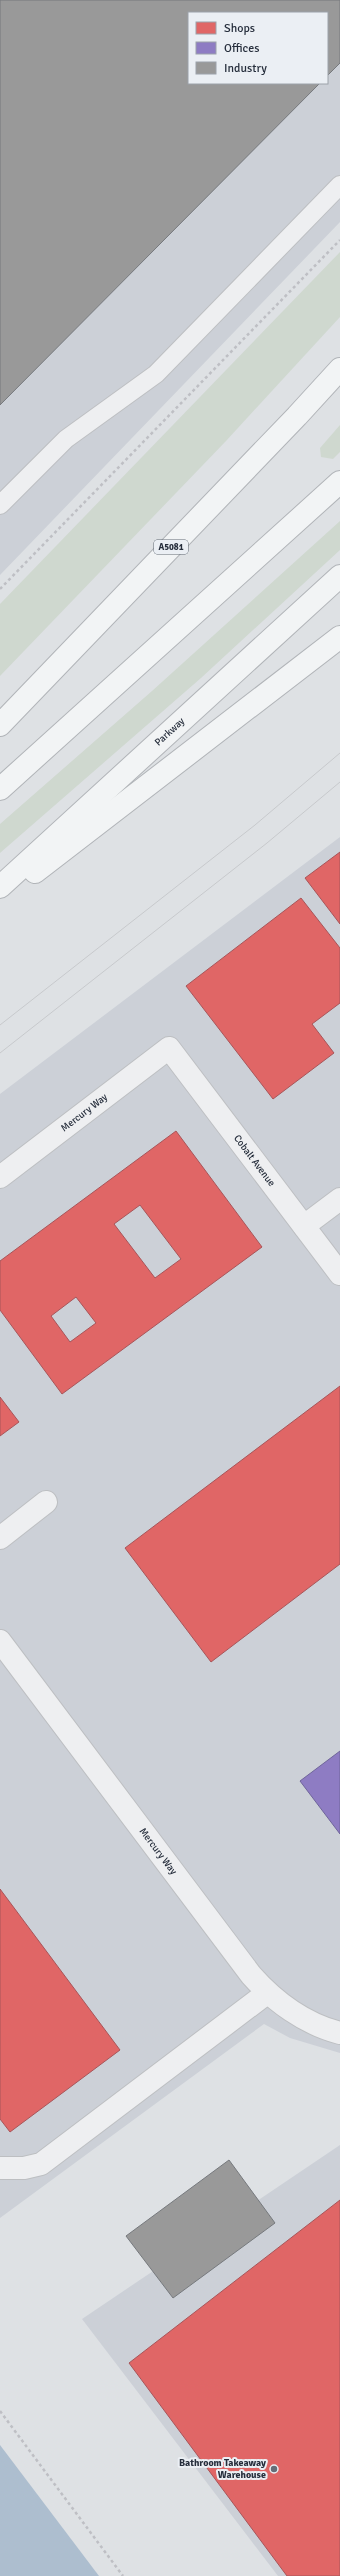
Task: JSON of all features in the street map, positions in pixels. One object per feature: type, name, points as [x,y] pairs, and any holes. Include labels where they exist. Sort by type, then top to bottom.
[{"type":"highway","name":"A5081","points":[[0,725],[297,416],[340,368]]},
{"type":"highway","points":[[0,789],[340,482]]},
{"type":"highway","name":"Parkway","points":[[0,887],[340,576]]},
{"type":"highway","points":[[0,899],[340,637]]},
{"type":"street","name":"Mercury Way","points":[[0,1177],[169,1048]]},
{"type":"street","name":"Cobalt Avenue","points":[[169,1048],[340,1274]]},
{"type":"street","points":[[304,1226],[340,1199]]},
{"type":"street","points":[[0,1538],[46,1502]]},
{"type":"street","name":"Mercury Way","points":[[0,1641],[251,1975],[267,1993],[298,2014],[340,2033]]},
{"type":"street","points":[[0,2168],[24,2168],[41,2164],[267,1993]]},
{"type":"lane","points":[[0,505],[66,439],[156,374],[340,185]]},
{"type":"path","points":[[0,589],[340,240]]},
{"type":"path","points":[[0,2411],[123,2576]]},
{"type":"shaded area","points":[[0,0],[340,0],[340,222],[0,575]]},
{"type":"shaded area","points":[[340,252],[340,317],[226,441],[0,676],[0,604]]},
{"type":"shaded area","points":[[340,425],[340,452],[333,459],[321,457],[320,448]]},
{"type":"shaded area","points":[[340,521],[340,550],[201,678],[0,853],[0,824],[152,691]]},
{"type":"shaded area","points":[[340,837],[340,2053],[290,2038],[264,2024],[0,2218],[0,1094]]},
{"type":"shaded area","name":"Bathroom Takeaway Warehouse","points":[[340,2145],[340,2576],[278,2576],[82,2319]]},
{"type":"water","points":[[0,2445],[99,2576],[0,2576]]},
{"type":"building: Shops","points":[[340,852],[340,924],[305,878]]},
{"type":"building: Shops","points":[[301,898],[340,948],[340,1003],[312,1024],[334,1053],[273,1099],[186,986]]},
{"type":"building: Shops","points":[[176,1131],[262,1247],[62,1394],[0,1310],[0,1261]],"holes":[[[140,1205],[181,1259],[155,1278],[114,1224]],[[76,1297],[96,1323],[70,1342],[51,1316]]]},
{"type":"building: Shops","points":[[340,1386],[340,1564],[211,1662],[125,1548]]},
{"type":"building: Shops","points":[[0,1397],[19,1422],[0,1436]]},
{"type":"building: Shops","points":[[0,1889],[120,2050],[10,2132],[0,2119]]},
{"type":"building: Shops","name":"Bathroom Takeaway Warehouse","points":[[340,2200],[340,2576],[287,2576],[129,2363]]},
{"type":"building: Offices","points":[[340,1751],[340,1834],[300,1781]]},
{"type":"building: Industry","points":[[0,0],[340,0],[340,63],[328,75],[328,12],[188,12],[188,84],[319,84],[0,405]]},
{"type":"building: Industry","points":[[229,2160],[275,2223],[173,2298],[126,2236]]},
{"type":"tram line","points":[[0,1025],[255,825],[340,753]]},
{"type":"tram line","points":[[0,1053],[267,843],[340,782]]},
{"type":"place","name":"Bathroom Takeaway Warehouse","points":[[274,2469]]}]
